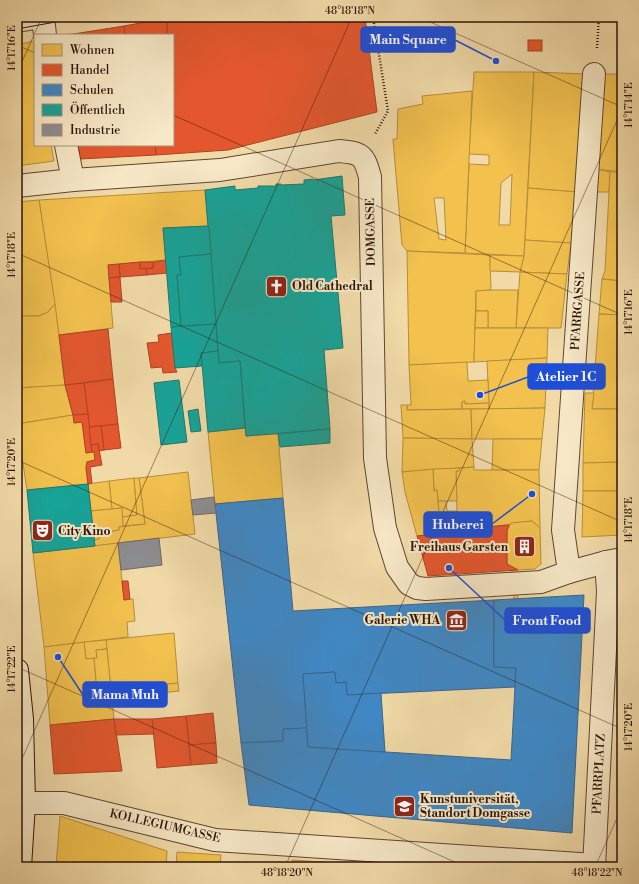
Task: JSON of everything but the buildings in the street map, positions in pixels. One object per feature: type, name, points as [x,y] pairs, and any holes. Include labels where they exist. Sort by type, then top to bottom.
[{"type":"street","points":[[17,21],[42,17],[45,34]]},
{"type":"street","name":"PFARRGASSE","points":[[569,572],[563,530],[594,74]]},
{"type":"street","points":[[66,146],[73,180]]},
{"type":"street","name":"DOMGASSE","points":[[17,186],[73,180],[220,170],[339,151],[353,152],[359,155],[365,161],[370,177],[375,458],[385,528],[397,568],[409,584],[417,588],[426,589],[541,582],[569,572]]},
{"type":"street","name":"PFARRPLATZ","points":[[569,572],[614,560],[608,591],[594,866]]},
{"type":"street","points":[[17,670],[24,803],[20,867]]},
{"type":"street","name":"KOLLEGIUMGASSE","points":[[24,803],[64,803],[216,840],[594,866]]},
{"type":"path","points":[[372,17],[388,111],[372,139]]},
{"type":"tram line","points":[[17,29],[83,17]]},
{"type":"place","name":"Main Square","points":[[496,61]]},
{"type":"place","name":"Old Cathedral","points":[[276,286]]},
{"type":"place","name":"Atelier 1C","points":[[480,395]]},
{"type":"place","name":"Huberei","points":[[532,494]]},
{"type":"place","name":"City Kino","points":[[43,531]]},
{"type":"place","name":"Freihaus Garsten","points":[[524,547]]},
{"type":"place","name":"Front Food","points":[[449,568]]},
{"type":"place","name":"Galerie WHA","points":[[456,620]]},
{"type":"place","name":"Mama Muh","points":[[58,657]]},
{"type":"place","name":"Kunstuniversität, Standort Domgasse","points":[[404,806]]}]
